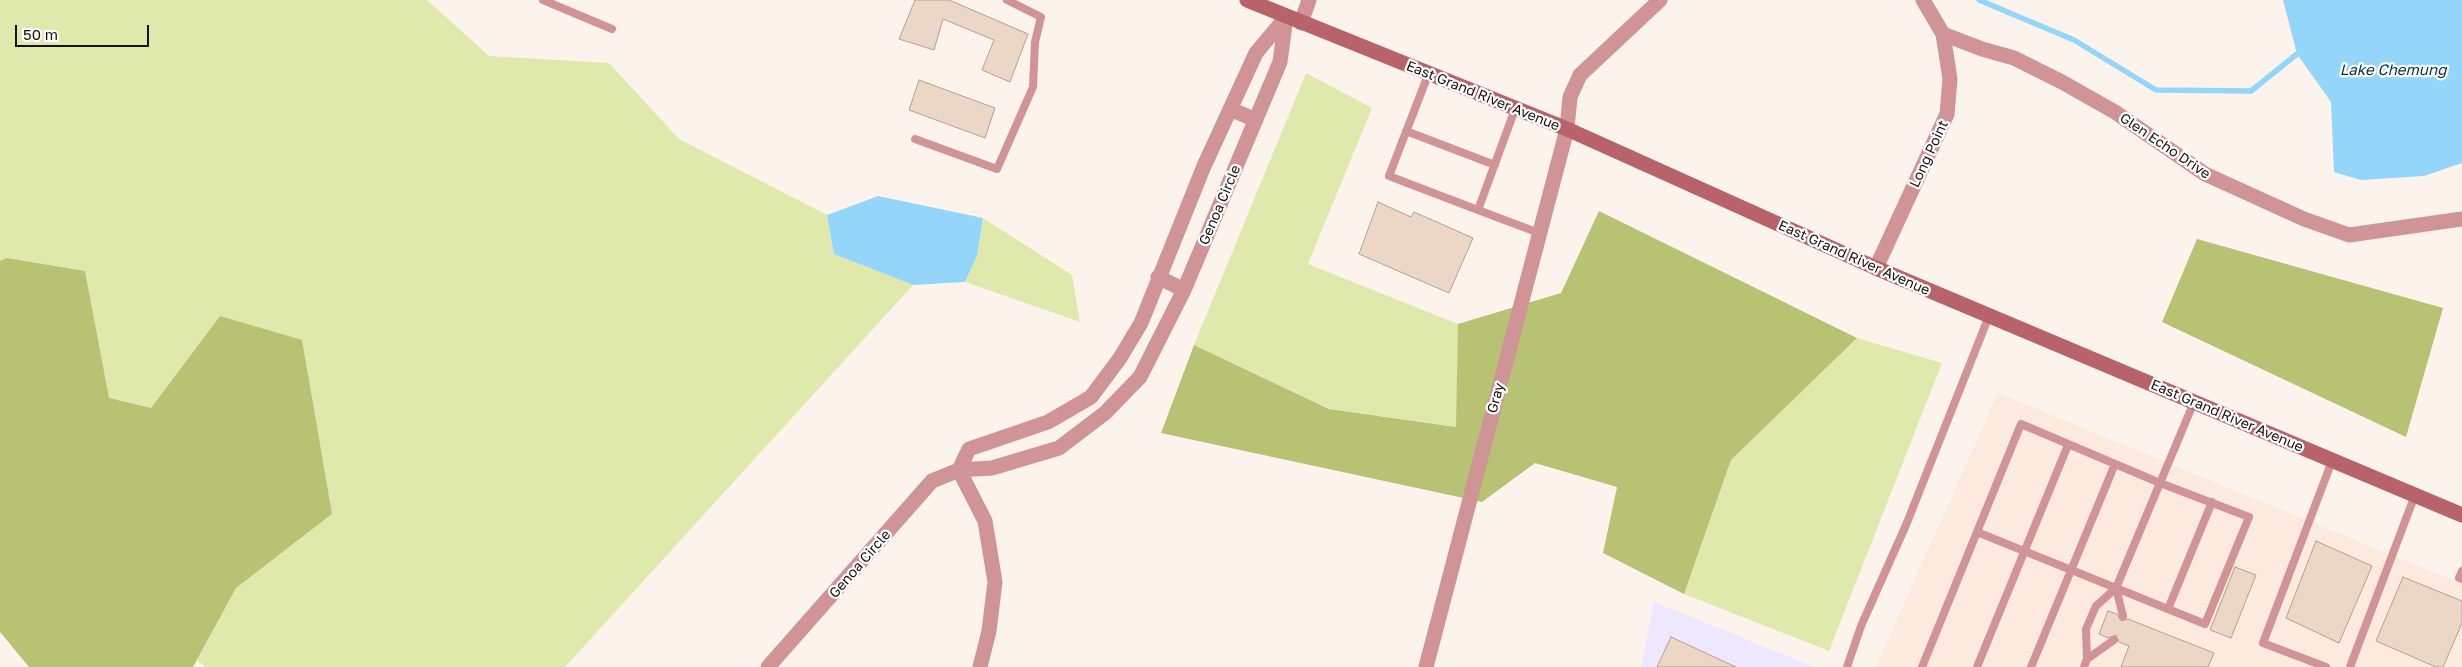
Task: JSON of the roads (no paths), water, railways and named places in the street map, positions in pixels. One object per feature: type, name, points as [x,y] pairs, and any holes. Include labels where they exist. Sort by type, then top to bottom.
[{"type":"main road","name":"East Grand River Avenue","points":[[1247,0],[1567,130],[1876,268],[2462,515]]},
{"type":"street","points":[[1301,23],[1309,0]]},
{"type":"street","points":[[1567,130],[1570,97],[1580,75],[1660,0]]},
{"type":"street","points":[[1923,0],[1943,34]]},
{"type":"street","points":[[980,667],[989,631],[995,582],[984,521],[959,470],[969,449],[1048,422],[1091,396],[1120,358],[1141,323],[1158,277],[1256,53],[1286,17]]},
{"type":"street","name":"Genoa Circle","points":[[768,667],[932,481],[959,470],[992,468],[1059,448],[1105,413],[1140,377],[1184,290],[1280,62],[1286,17]]},
{"type":"street","name":"Glen Echo Drive","points":[[1943,34],[1982,49],[2014,58],[2116,112],[2205,174],[2304,219],[2349,235],[2462,218]]},
{"type":"street","name":"Long Point","points":[[1876,268],[1947,114],[1950,79],[1943,34]]},
{"type":"street","points":[[1230,109],[1256,120]]},
{"type":"street","name":"Gray","points":[[1426,667],[1567,130]]},
{"type":"street","points":[[1158,277],[1184,290]]},
{"type":"street","points":[[1091,396],[1105,413]]},
{"type":"lane","points":[[543,0],[612,29]]},
{"type":"lane","points":[[915,139],[997,169],[1032,87],[1035,42],[1041,17],[1007,0]]},
{"type":"lane","points":[[1428,74],[1389,176],[1539,233]]},
{"type":"lane","points":[[1478,210],[1515,110]]},
{"type":"lane","points":[[1406,131],[1494,165]]},
{"type":"lane","points":[[1847,667],[1861,626],[1906,525],[1990,316]]},
{"type":"lane","points":[[2084,667],[2087,659],[2086,630],[2096,606],[2116,588],[2194,402]]},
{"type":"lane","points":[[1922,667],[1977,532],[2022,424],[2160,483],[2250,516],[2206,624],[1977,532]]},
{"type":"lane","points":[[1977,667],[2068,445]]},
{"type":"lane","points":[[2326,667],[2263,643],[2332,461]]},
{"type":"lane","points":[[2031,667],[2115,464]]},
{"type":"lane","points":[[2350,667],[2415,495]]},
{"type":"lane","points":[[2168,609],[2212,502]]},
{"type":"lane","points":[[2462,571],[2460,578],[2462,579]]},
{"type":"lane","points":[[2116,588],[2123,616]]},
{"type":"lane","points":[[2087,659],[2114,640]]},
{"type":"water","name":"Lake Chemung","points":[[2283,0],[2462,0],[2462,163],[2424,176],[2361,180],[2334,172],[2331,102],[2297,54]]},
{"type":"water","points":[[878,196],[983,218],[977,256],[965,282],[913,285],[834,254],[827,215]]},
{"type":"waterway","points":[[1979,0],[2074,40],[2156,90],[2251,91],[2297,54]]}]
